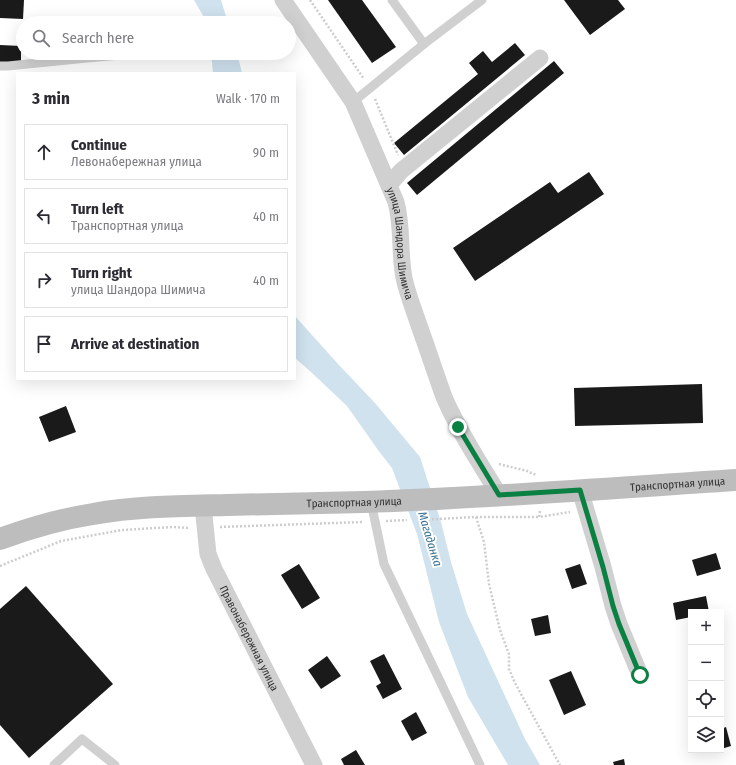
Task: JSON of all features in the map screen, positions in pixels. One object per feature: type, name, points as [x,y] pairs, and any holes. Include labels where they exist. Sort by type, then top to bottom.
[{"type":"main road","name":"Транспортная улица","points":[[0,539],[48,523],[94,514],[145,508],[203,506],[377,512],[468,507],[499,495],[736,480]]},
{"type":"street","name":"улица Шандора Шимича","points":[[283,0],[290,16]]},
{"type":"street","name":"улица Шандора Шимича","points":[[296,29],[353,102],[400,213],[404,277],[410,299],[439,383],[451,413],[499,495]]},
{"type":"street","points":[[389,185],[401,171],[540,58]]},
{"type":"street","points":[[580,490],[613,606],[640,675]]},
{"type":"street","name":"Правонабережная улица","points":[[203,506],[208,554],[214,569],[314,765]]},
{"type":"lane","points":[[392,0],[424,44]]},
{"type":"lane","points":[[353,102],[424,44],[482,0]]},
{"type":"lane","points":[[0,66],[67,60]]},
{"type":"lane","points":[[377,512],[384,564],[480,765]]},
{"type":"lane","points":[[54,765],[82,739],[115,765]]},
{"type":"path","points":[[468,507],[484,542],[489,584],[500,630],[509,654],[509,669],[515,683],[560,765]]},
{"type":"path","points":[[0,566],[61,541],[122,530],[173,527],[205,528],[377,512],[468,507],[539,517]]},
{"type":"water","points":[[194,0],[221,0],[226,16],[203,16]]},
{"type":"water","points":[[212,60],[239,60],[242,72],[213,72]]},
{"type":"water","name":"Магаданка","points":[[296,317],[375,403],[420,457],[441,522],[451,562],[467,614],[525,739],[540,765],[508,765],[468,697],[439,622],[417,534],[392,468],[347,406],[296,359]]},
{"type":"building","points":[[0,0],[24,0],[23,16],[16,16],[16,19],[0,18]]},
{"type":"building","points":[[328,0],[362,0],[396,47],[372,63]]},
{"type":"building","points":[[564,0],[618,0],[625,9],[590,35]]},
{"type":"building","points":[[515,43],[525,55],[404,155],[394,143],[478,74],[469,63],[483,51],[492,62]]},
{"type":"building","points":[[0,45],[16,46],[16,60],[21,60],[21,63],[0,62]]},
{"type":"building","points":[[554,61],[564,73],[417,195],[407,183]]},
{"type":"building","points":[[589,172],[604,194],[475,281],[453,248],[550,182],[558,193]]},
{"type":"building","points":[[702,384],[703,423],[575,426],[574,388]]},
{"type":"building","points":[[66,406],[76,432],[49,442],[39,417]]},
{"type":"building","points":[[716,553],[721,569],[697,576],[692,560]]},
{"type":"building","points":[[299,564],[320,598],[302,609],[281,575]]},
{"type":"building","points":[[580,564],[587,584],[572,589],[565,569]]},
{"type":"building","points":[[26,586],[113,684],[29,758],[0,725],[0,609]]},
{"type":"building","points":[[706,596],[708,609],[688,609],[688,618],[676,620],[673,603]]},
{"type":"building","points":[[548,615],[551,633],[535,636],[531,619]]},
{"type":"building","points":[[384,654],[402,689],[383,699],[376,686],[381,683],[370,661]]},
{"type":"building","points":[[327,656],[341,676],[321,689],[308,670]]},
{"type":"building","points":[[571,671],[586,705],[564,715],[549,680]]},
{"type":"building","points":[[416,712],[427,733],[412,741],[401,721]]},
{"type":"building","points":[[726,727],[731,746],[724,748],[724,728]]},
{"type":"building","points":[[356,750],[365,765],[344,765],[341,759]]},
{"type":"building","points":[[624,759],[625,765],[614,765],[613,762]]},
{"type":"route","points":[[458,427],[499,495],[580,490],[613,606],[640,675]]}]
